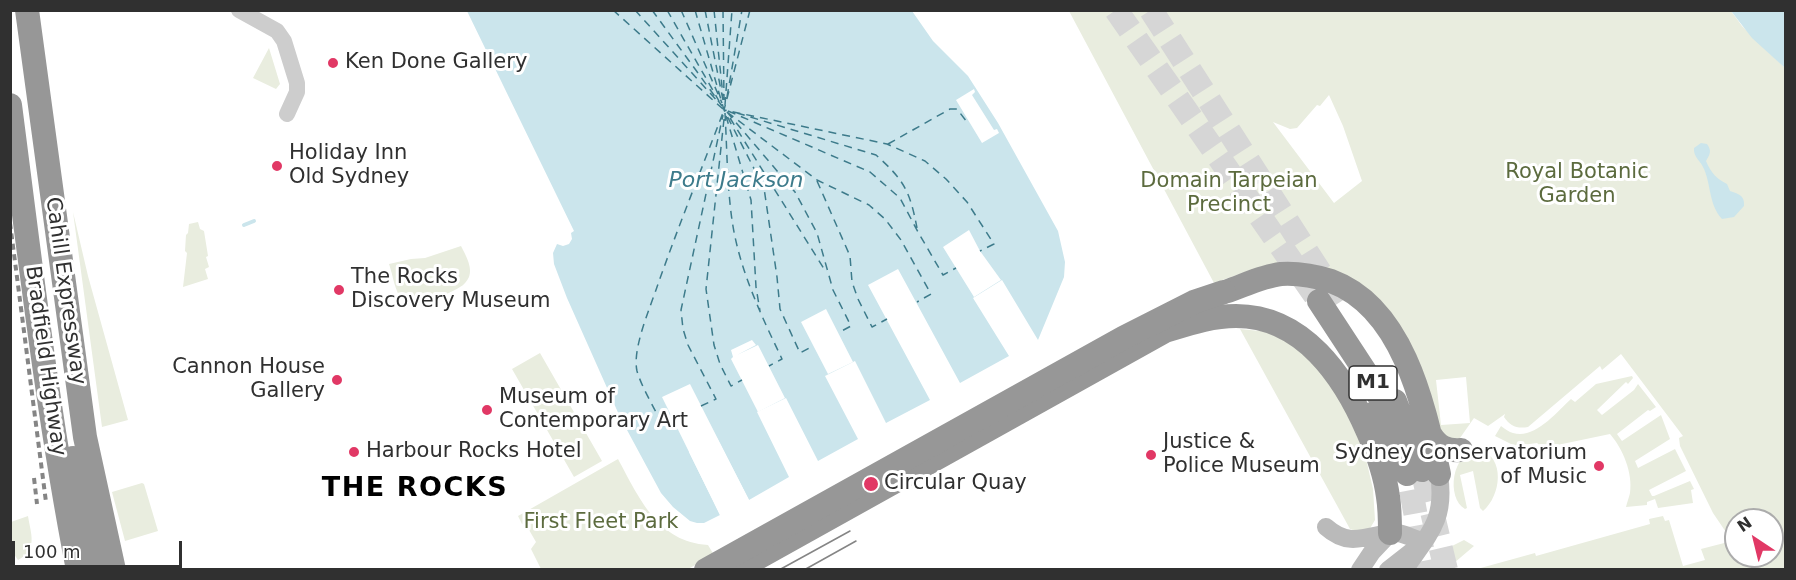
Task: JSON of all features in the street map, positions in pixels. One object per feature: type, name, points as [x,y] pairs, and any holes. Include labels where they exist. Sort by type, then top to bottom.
[{"type":"highway","name":"Bradfield Highway","points":[[13,10],[64,399],[83,506]]},
{"type":"highway","name":"Cahill Expressway","points":[[27,10],[84,427],[83,506],[114,570]]},
{"type":"highway","name":"Bradfield Highway","points":[[10,105],[51,410],[83,506]]},
{"type":"highway","points":[[1230,301],[1266,277],[1293,274],[1326,280],[1352,292],[1376,313],[1396,341],[1418,391],[1430,434],[1444,449],[1461,450]]},
{"type":"highway","points":[[736,570],[1198,313],[1274,283],[1297,282],[1319,287],[1336,294],[1359,310],[1367,320],[1378,335],[1401,380],[1410,409],[1421,477]]},
{"type":"highway","points":[[1230,301],[1267,321],[1292,331],[1320,353],[1337,375],[1356,406],[1377,452],[1388,496],[1390,533]]},
{"type":"highway","points":[[706,570],[1123,338],[1194,302],[1230,301],[1278,308],[1296,315],[1320,331],[1351,370],[1421,477]]},
{"type":"highway","name":"M1","points":[[1330,303],[1384,379],[1398,408],[1421,477]]},
{"type":"highway","points":[[1421,477],[1430,434]]},
{"type":"highway","points":[[66,570],[83,506]]},
{"type":"highway","points":[[78,570],[83,506]]},
{"type":"highway","points":[[83,506],[98,570]]},
{"type":"main road","points":[[1404,570],[1435,525],[1440,510],[1441,497],[1421,477]]},
{"type":"main road","points":[[1326,527],[1339,536],[1354,540],[1399,533],[1424,542]]},
{"type":"main road","points":[[1360,570],[1372,552],[1390,533]]},
{"type":"main road","points":[[1388,570],[1424,542]]},
{"type":"street","points":[[239,10],[277,31],[284,41],[297,83],[297,92],[287,114]]},
{"type":"green space","name":"Royal Botanic Garden","points":[[1069,11],[1731,11],[1742,26],[1785,68],[1785,569],[1477,569],[1535,553],[1536,556],[1650,524],[1649,519],[1663,516],[1665,521],[1669,520],[1683,566],[1705,560],[1701,549],[1724,543],[1724,568],[1784,568],[1784,508],[1724,508],[1724,529],[1713,513],[1680,446],[1679,438],[1683,436],[1621,354],[1602,370],[1600,366],[1528,427],[1520,428],[1511,425],[1504,417],[1505,414],[1488,426],[1474,418],[1460,438],[1446,441],[1371,300],[1251,270],[1214,283]],"holes":[[[1329,95],[1343,126],[1362,181],[1334,203],[1273,122],[1290,129],[1297,128]],[[1466,377],[1470,423],[1441,425],[1436,380]]]},
{"type":"green space","points":[[269,48],[280,84],[276,89],[253,78]]},
{"type":"green space","points":[[73,212],[88,276],[128,420],[102,427]]},
{"type":"green space","points":[[198,222],[200,229],[204,231],[209,267],[205,269],[208,279],[183,287],[187,253],[185,251],[186,235],[189,224]]},
{"type":"green space","points":[[461,246],[470,269],[469,277],[464,284],[423,304],[412,306],[401,299],[389,264],[425,258]]},
{"type":"green space","points":[[1240,329],[1270,332],[1300,348],[1339,387],[1363,446],[1373,489],[1375,520],[1369,530],[1359,532],[1350,529]]},
{"type":"green space","points":[[540,353],[602,461],[574,477],[512,369]]},
{"type":"green space","points":[[1632,376],[1628,384],[1626,382],[1597,410],[1602,415],[1634,390],[1638,384],[1656,407],[1648,410],[1617,434],[1622,441],[1661,415],[1670,439],[1635,461],[1638,468],[1675,449],[1686,471],[1649,490],[1654,496],[1690,481],[1694,489],[1691,490],[1693,503],[1658,508],[1655,499],[1647,502],[1647,505],[1626,507],[1630,493],[1630,477],[1623,454],[1610,434],[1543,448],[1537,443],[1515,446],[1495,436],[1501,426],[1513,433],[1521,434],[1537,429],[1571,399],[1575,402],[1596,384]]},
{"type":"green space","points":[[1479,449],[1488,453],[1494,460],[1498,477],[1494,496],[1483,511],[1480,508],[1473,471],[1460,475],[1467,508],[1465,509],[1459,503],[1454,486],[1454,476],[1462,458]]},
{"type":"green space","name":"First Fleet Park","points":[[618,459],[643,503],[663,527],[691,542],[708,545],[714,555],[688,569],[541,569],[531,549],[536,542],[518,516]]},
{"type":"green space","points":[[142,483],[158,531],[125,541],[112,492]]},
{"type":"green space","points":[[28,516],[31,546],[18,560],[11,550],[11,522]]},
{"type":"green space","points":[[1464,540],[1474,546],[1447,569],[1425,569],[1448,548]]},
{"type":"water","name":"Port Jackson","points":[[467,11],[912,11],[933,41],[968,76],[998,123],[1058,231],[1065,262],[1064,277],[1038,340],[1002,280],[973,298],[1009,356],[960,383],[898,269],[868,285],[930,400],[886,423],[855,361],[825,376],[858,439],[818,461],[786,398],[757,412],[789,477],[749,500],[717,438],[689,452],[720,515],[704,523],[690,521],[661,493],[620,417],[567,298],[554,264],[553,253],[557,244],[563,246],[569,244],[572,239],[571,233],[574,231]]},
{"type":"water","points":[[1731,11],[1785,11],[1785,68],[1752,38]]},
{"type":"water","points":[[1701,143],[1707,144],[1710,149],[1706,161],[1712,172],[1727,184],[1730,191],[1743,199],[1744,206],[1734,217],[1722,219],[1715,208],[1704,169],[1694,151],[1694,148]]},
{"type":"pier","points":[[974,89],[975,92],[972,95],[994,130],[997,129],[999,133],[982,143],[956,100]]},
{"type":"pier","points":[[969,230],[980,251],[1001,280],[974,297],[943,247]]},
{"type":"pier","points":[[826,309],[853,362],[828,374],[801,322]]},
{"type":"pier","points":[[752,340],[756,345],[737,355],[758,345],[785,398],[758,412],[731,359],[733,357],[731,350]]},
{"type":"pier","points":[[690,384],[749,500],[746,501],[716,442],[693,453],[723,514],[720,515],[662,397]]},
{"type":"waterway","points":[[244,225],[254,221]]},
{"type":"ferry route","points":[[613,10],[724,110],[665,265],[642,329],[637,352],[639,377],[663,426],[674,420]]},
{"type":"ferry route","points":[[635,10],[719,103]]},
{"type":"ferry route","points":[[652,10],[722,106]]},
{"type":"ferry route","points":[[667,10],[719,101]]},
{"type":"ferry route","points":[[681,10],[722,103]]},
{"type":"ferry route","points":[[695,10],[724,110],[764,188],[780,309],[800,353],[813,346]]},
{"type":"ferry route","points":[[705,10],[723,100]]},
{"type":"ferry route","points":[[714,10],[723,96]]},
{"type":"ferry route","points":[[723,10],[724,100]]},
{"type":"ferry route","points":[[725,105],[732,10]]},
{"type":"ferry route","points":[[727,97],[742,10]]},
{"type":"ferry route","points":[[750,10],[724,110],[887,144],[925,161],[967,202],[994,244],[980,251]]},
{"type":"ferry route","points":[[888,144],[950,109],[957,109],[968,121]]},
{"type":"ferry route","points":[[728,111],[870,172],[900,198],[943,275],[956,268]]},
{"type":"ferry route","points":[[727,112],[817,180],[869,205],[885,219],[901,240],[931,294],[917,302]]},
{"type":"ferry route","points":[[727,112],[795,192],[817,233],[833,290],[851,326],[838,333]]},
{"type":"ferry route","points":[[725,113],[729,193],[735,238],[752,291],[782,359],[769,366]]},
{"type":"ferry route","points":[[737,113],[876,155],[904,187],[912,204],[917,228]]},
{"type":"ferry route","points":[[701,406],[716,399],[688,345],[681,310],[723,115]]},
{"type":"ferry route","points":[[726,116],[751,200],[756,287],[760,311]]},
{"type":"ferry route","points":[[730,118],[826,272]]},
{"type":"ferry route","points":[[724,119],[706,289],[714,345],[720,364],[731,386],[742,380]]},
{"type":"ferry route","points":[[817,181],[850,256],[852,282],[872,327],[887,319]]},
{"type":"tunnel","points":[[1116,10],[1319,301]]},
{"type":"tunnel","points":[[1151,10],[1341,305]]},
{"type":"tunnel","points":[[1424,478],[1446,570]]},
{"type":"tunnel","points":[[1411,490],[1426,570]]},
{"type":"tram line","points":[[779,570],[850,531]]},
{"type":"tram line","points":[[804,570],[856,541]]},
{"type":"railway","points":[[10,223],[46,502]]},
{"type":"railway","points":[[34,478],[37,504]]},
{"type":"place","name":"Ken Done Gallery","points":[[333,63]]},
{"type":"place","name":"Holiday Inn Old Sydney","points":[[277,166]]},
{"type":"place","name":"The Rocks Discovery Museum","points":[[339,290]]},
{"type":"place","name":"Cannon House Gallery","points":[[337,380]]},
{"type":"place","name":"Museum of Contemporary Art","points":[[487,410]]},
{"type":"place","name":"Harbour Rocks Hotel","points":[[354,452]]},
{"type":"place","name":"Justice & Police Museum","points":[[1151,455]]},
{"type":"place","name":"Sydney Conservatorium of Music","points":[[1599,466]]},
{"type":"place","name":"Circular Quay","points":[[871,484]]},
{"type":"district","name":"THE ROCKS","points":[[415,489]]},
{"type":"park label","name":"Domain Tarpeian Precinct","points":[[1229,194]]}]
